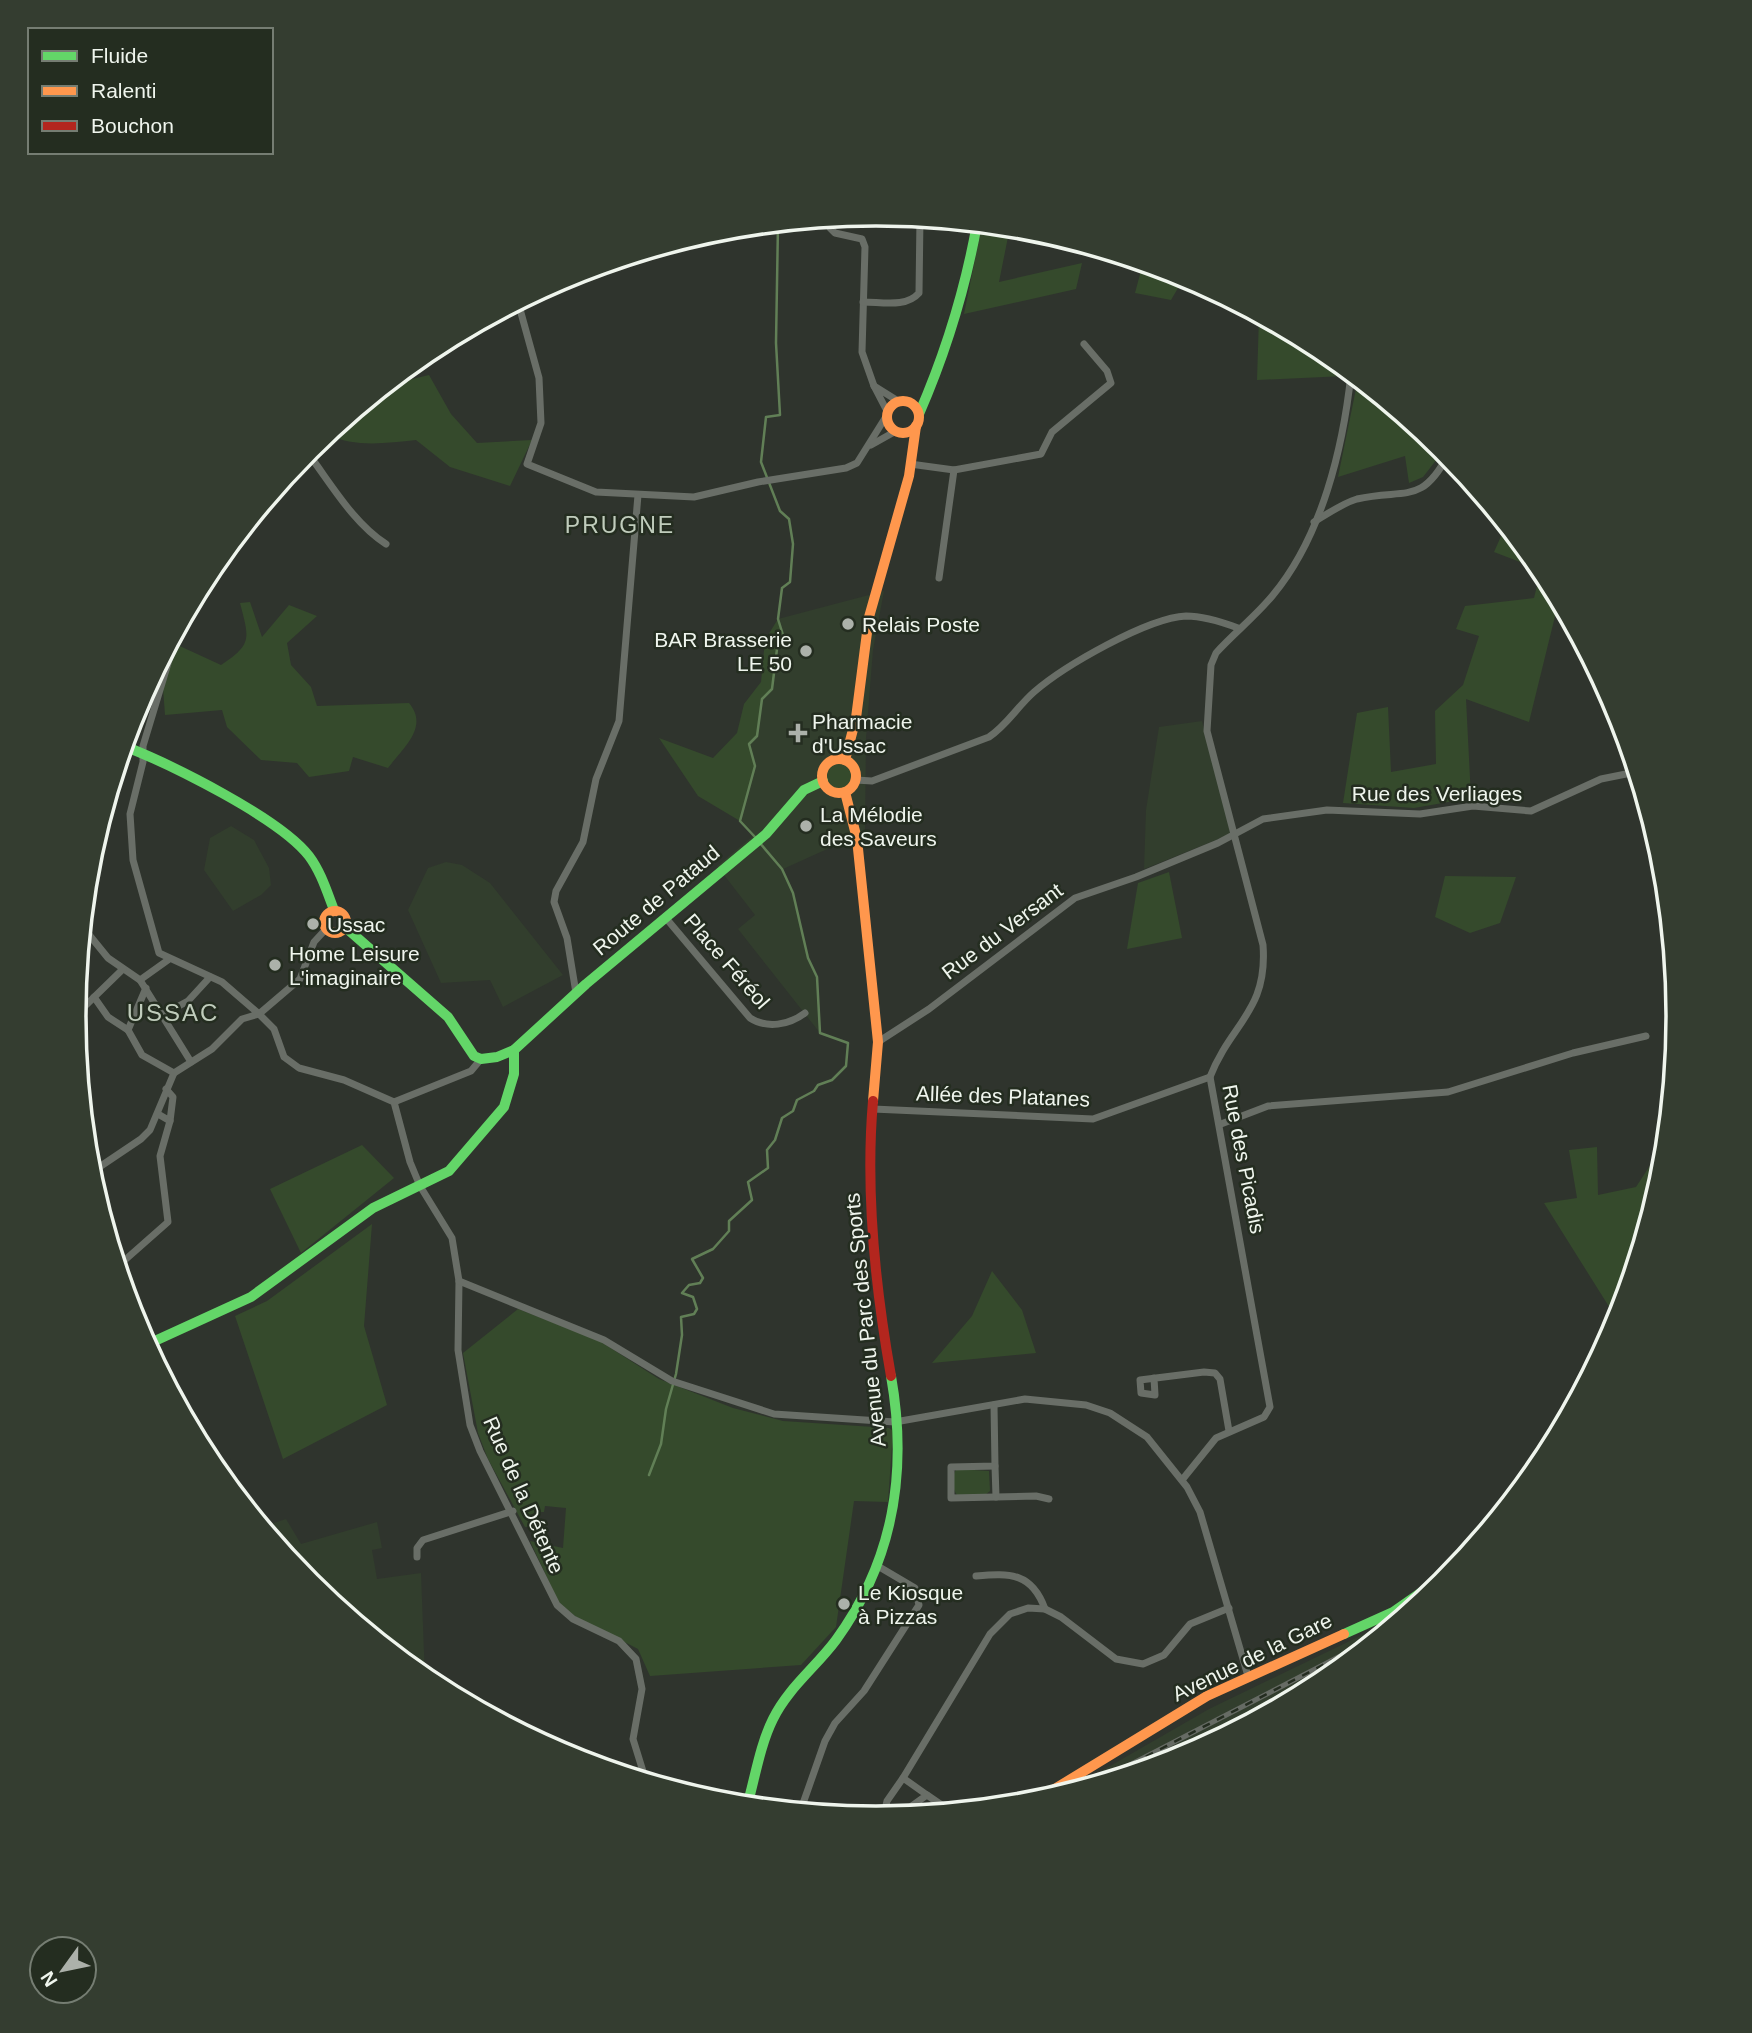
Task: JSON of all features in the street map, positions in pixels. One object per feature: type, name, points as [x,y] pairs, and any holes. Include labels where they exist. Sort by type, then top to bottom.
[{"type":"street","points":[[830,228],[835,233],[862,239],[865,247],[862,352],[890,425],[897,431],[911,460]]},
{"type":"street","points":[[863,302],[904,302],[913,300],[919,293],[920,228]]},
{"type":"street","points":[[845,760],[856,719],[878,578],[911,460],[919,414],[936,379],[969,270],[976,233]]},
{"type":"street","points":[[521,311],[539,377],[541,423],[527,464],[596,492],[694,496],[758,482],[846,468],[857,463],[887,414],[936,379]]},
{"type":"street","points":[[911,460],[954,470],[1041,454],[1052,432],[1111,383],[1107,370],[1084,344]]},
{"type":"street","name":"Rue des Picadis","points":[[1182,1480],[1216,1438],[1264,1417],[1270,1407],[1221,1124],[1210,1077],[1216,1062],[1254,1004],[1263,984],[1265,968],[1263,945],[1208,731],[1211,665],[1216,653],[1271,597],[1288,575],[1314,522],[1345,424],[1350,385]]},
{"type":"street","points":[[874,386],[914,405],[919,414]]},
{"type":"street","points":[[868,447],[897,431],[909,432],[916,426]]},
{"type":"street","points":[[314,462],[376,538],[386,544]]},
{"type":"street","points":[[1314,522],[1356,500],[1410,493],[1429,485],[1442,465]]},
{"type":"street","points":[[939,578],[954,470]]},
{"type":"street","points":[[576,993],[567,939],[554,902],[556,891],[583,842],[596,779],[619,720],[638,495]]},
{"type":"street","points":[[856,780],[872,781],[962,750],[989,737],[1004,727],[1023,702],[1040,687],[1122,638],[1182,616],[1215,620],[1238,628]]},
{"type":"street","points":[[168,666],[142,754],[130,814],[133,860],[155,946],[168,960],[210,976],[231,989],[274,1029],[284,1057],[299,1068],[344,1080],[394,1102],[471,1071],[481,1059]]},
{"type":"street","points":[[133,750],[262,816],[292,836],[321,876],[334,910],[345,917],[345,927],[449,1017],[474,1056],[481,1059],[497,1057],[514,1050],[510,1091],[498,1116],[461,1161],[449,1171],[373,1208],[251,1297],[156,1341]]},
{"type":"street","points":[[845,760],[854,768],[856,780],[845,792],[829,790],[823,781],[826,765],[832,761],[845,760]]},
{"type":"street","name":"Rue des Verliages","points":[[1235,834],[1263,819],[1327,810],[1420,814],[1473,806],[1531,811],[1601,779],[1628,774]]},
{"type":"street","name":"Route de Pataud","points":[[514,1050],[665,916],[758,840],[796,796],[823,781]]},
{"type":"street","name":"Avenue du Parc des Sports","points":[[750,1796],[772,1720],[787,1696],[836,1640],[876,1565],[895,1506],[900,1457],[899,1422],[874,1264],[869,1162],[878,1042],[857,839],[845,792]]},
{"type":"street","name":"Rue du Versant","points":[[878,1042],[918,1016],[1075,898],[1136,877],[1235,834]]},
{"type":"street","points":[[326,929],[324,919],[334,910]]},
{"type":"street","name":"Place Féréol","points":[[665,916],[750,1018],[762,1026],[797,1019],[805,1013]]},
{"type":"street","points":[[326,929],[336,933],[345,927]]},
{"type":"street","points":[[100,1166],[141,1139],[158,1114],[174,1073],[212,1049],[242,1019],[259,1014],[300,979],[314,942],[326,929]]},
{"type":"street","points":[[90,936],[108,958],[140,980],[164,1014],[191,1062]]},
{"type":"street","points":[[140,980],[168,960]]},
{"type":"street","points":[[86,1002],[123,969]]},
{"type":"street","points":[[164,1014],[188,1001],[210,976]]},
{"type":"street","points":[[128,1030],[146,988]]},
{"type":"street","points":[[94,997],[108,1017],[128,1030],[142,1055],[174,1073]]},
{"type":"street","points":[[1221,1124],[1268,1106],[1461,1089],[1573,1052],[1646,1036]]},
{"type":"street","name":"Allée des Platanes","points":[[873,1109],[1093,1119],[1210,1077]]},
{"type":"street","points":[[125,1260],[168,1222],[160,1156],[170,1121],[173,1097],[166,1089]]},
{"type":"street","name":"Rue de la Détente","points":[[394,1102],[410,1163],[420,1186],[452,1238],[459,1281],[458,1350],[470,1425],[480,1451],[513,1511],[557,1605],[573,1619],[619,1641],[636,1659],[642,1689],[633,1739],[643,1771]]},
{"type":"street","points":[[158,1114],[170,1121]]},
{"type":"street","points":[[459,1281],[604,1340],[672,1381],[774,1415],[899,1422],[1025,1399],[1086,1405],[1110,1413],[1147,1437],[1182,1480],[1200,1512],[1248,1676]]},
{"type":"street","points":[[1154,1378],[1215,1373],[1220,1379],[1229,1431]]},
{"type":"street","points":[[994,1405],[996,1497]]},
{"type":"street","points":[[995,1466],[951,1467],[951,1498],[1036,1496],[1049,1499]]},
{"type":"street","points":[[417,1557],[417,1548],[423,1540],[513,1511]]},
{"type":"street","points":[[804,1803],[835,1723],[864,1690],[919,1605],[915,1588],[876,1565]]},
{"type":"street","points":[[976,1576],[1018,1576],[1029,1581],[1045,1609]]},
{"type":"street","name":"Avenue de la Gare","points":[[1062,1784],[1207,1696],[1393,1612],[1404,1604]]},
{"type":"street","points":[[886,1807],[998,1623],[1028,1608],[1045,1609],[1061,1617],[1116,1659],[1143,1664],[1164,1655],[1190,1624],[1228,1608]]},
{"type":"street","points":[[903,1777],[940,1804]]},
{"type":"street","points":[[912,1806],[927,1795]]},
{"type":"shaded area","points":[[884,591],[873,650],[866,738],[865,832],[783,869],[793,893],[808,958],[817,977],[820,1033],[738,929],[755,915],[717,866],[753,836],[740,821],[755,766],[749,744],[757,736],[762,699],[772,688],[777,649],[783,635],[778,619]]},
{"type":"shaded area","points":[[1202,721],[1231,834],[1144,869],[1146,810],[1159,727]]},
{"type":"shaded area","points":[[231,826],[254,840],[269,868],[271,885],[261,895],[233,911],[204,870],[210,838]]},
{"type":"shaded area","points":[[446,862],[462,865],[490,883],[563,975],[503,1007],[490,980],[441,983],[408,910],[428,868]]},
{"type":"shaded area","points":[[286,1519],[301,1544],[377,1522],[382,1548],[372,1550],[377,1579],[421,1573],[424,1665],[355,1611],[317,1575],[271,1524]]},
{"type":"shaded area","points":[[1374,1629],[1315,1674],[1226,1725],[1178,1747],[1091,1777],[1209,1709]]},
{"type":"green space","points":[[980,233],[1008,238],[999,282],[1082,263],[1076,289],[964,314]]},
{"type":"green space","points":[[1141,272],[1179,286],[1171,300],[1135,293]]},
{"type":"green space","points":[[1259,325],[1338,376],[1257,380]]},
{"type":"green space","points":[[429,375],[451,414],[477,443],[532,440],[510,486],[450,467],[416,440],[359,443],[338,438],[409,380]]},
{"type":"green space","points":[[1356,389],[1397,422],[1437,460],[1423,477],[1409,483],[1405,456],[1338,477]]},
{"type":"green space","points":[[1502,534],[1523,563],[1494,552]]},
{"type":"green space","points":[[1537,584],[1556,614],[1529,722],[1466,699],[1471,798],[1414,808],[1343,803],[1357,713],[1388,707],[1391,772],[1436,764],[1435,711],[1463,685],[1479,636],[1456,629],[1465,606],[1534,598]]},
{"type":"green space","points":[[250,602],[262,637],[289,605],[317,616],[287,643],[291,665],[311,687],[317,706],[409,703],[416,720],[415,729],[407,745],[388,768],[353,757],[349,771],[309,777],[297,763],[261,760],[227,727],[222,710],[165,715],[162,678],[179,646],[221,665],[239,651],[246,639],[240,603]]},
{"type":"green space","points":[[778,619],[783,635],[777,649],[772,689],[762,699],[757,736],[749,744],[755,766],[740,821],[698,796],[659,738],[713,758],[737,733],[744,704],[761,682],[765,640]]},
{"type":"green space","points":[[839,764],[847,768],[851,776],[847,784],[839,788],[831,784],[827,776],[831,768]]},
{"type":"green space","points":[[1169,872],[1182,938],[1127,949],[1138,883]]},
{"type":"green space","points":[[1445,876],[1516,877],[1500,923],[1470,933],[1435,917]]},
{"type":"green space","points":[[362,1145],[394,1178],[301,1253],[270,1189]]},
{"type":"green space","points":[[1597,1147],[1598,1195],[1636,1187],[1652,1162],[1639,1221],[1610,1308],[1544,1203],[1577,1198],[1569,1150]]},
{"type":"green space","points":[[372,1224],[364,1326],[387,1405],[283,1459],[235,1316],[267,1301]]},
{"type":"green space","points":[[992,1271],[1022,1310],[1036,1353],[932,1363],[972,1316]]},
{"type":"green space","points":[[518,1309],[598,1340],[659,1379],[733,1408],[783,1421],[889,1428],[893,1431],[888,1502],[854,1501],[836,1627],[801,1665],[650,1676],[638,1649],[576,1617],[559,1603],[530,1541],[563,1548],[566,1508],[545,1506],[544,1512],[538,1512],[536,1526],[525,1527],[488,1459],[478,1433],[463,1353]]},
{"type":"green space","points":[[957,1469],[989,1471],[990,1491],[985,1495],[957,1495],[953,1482]]},
{"type":"waterway","points":[[755,837],[740,821],[755,766],[749,744],[757,736],[762,699],[772,689],[777,649],[783,635],[778,619],[782,588],[790,582],[793,544],[789,519],[780,511],[761,462],[766,417],[780,415],[776,343],[778,233]]},
{"type":"waterway","points":[[649,1475],[661,1444],[666,1409],[676,1374],[682,1335],[681,1317],[694,1314],[697,1309],[693,1297],[682,1293],[689,1285],[700,1283],[703,1278],[692,1259],[713,1249],[729,1231],[729,1221],[752,1200],[748,1182],[768,1168],[767,1150],[775,1140],[782,1118],[793,1111],[797,1100],[814,1091],[818,1085],[832,1080],[846,1066],[848,1043],[820,1033],[817,977],[808,958],[793,893],[782,869],[759,842]]},
{"type":"railway","points":[[1129,1765],[1337,1658]]},
{"type":"traffic: fast","points":[[919,414],[954,320],[975,233]]},
{"type":"traffic: fast","points":[[133,750],[168,765],[250,809],[295,841],[317,869],[334,910]]},
{"type":"traffic: fast","points":[[345,927],[448,1017],[474,1056],[481,1059],[497,1057],[514,1050],[586,984],[766,834],[804,790],[823,781]]},
{"type":"traffic: fast","points":[[156,1341],[251,1297],[373,1208],[449,1171],[504,1107],[514,1074],[514,1050]]},
{"type":"traffic: fast","points":[[749,1796],[761,1751],[773,1719],[786,1697],[828,1650],[856,1610],[883,1547],[892,1514],[898,1446],[891,1376]]},
{"type":"traffic: fast","points":[[1344,1634],[1404,1604]]},
{"type":"traffic: slow","points":[[903,401],[914,406],[919,417],[914,428],[903,433],[892,428],[887,417],[892,406],[903,401]]},
{"type":"traffic: slow","points":[[845,760],[856,718],[869,617],[909,476],[916,426]]},
{"type":"traffic: slow","points":[[839,759],[851,764],[856,776],[851,788],[839,793],[827,788],[822,776],[827,764],[839,759]]},
{"type":"traffic: slow","points":[[845,792],[857,839],[878,1042],[873,1101]]},
{"type":"traffic: slow","points":[[335,911],[343,914],[346,922],[343,930],[335,933],[327,930],[324,922],[327,914],[335,911]]},
{"type":"traffic: slow","points":[[1062,1784],[1207,1696],[1344,1634]]},
{"type":"traffic: jam","points":[[873,1101],[870,1170],[873,1239],[891,1376]]},
{"type":"place","name":"Relais Poste","points":[[848,624]]},
{"type":"place","name":"BAR Brasserie LE 50","points":[[806,651]]},
{"type":"place","name":"Pharmacie d'Ussac","points":[[798,733]]},
{"type":"place","name":"La Mélodie des Saveurs","points":[[806,826]]},
{"type":"place","name":"Ussac","points":[[313,924]]},
{"type":"place","name":"Home Leisure L'imaginaire","points":[[275,965]]},
{"type":"place","name":"Le Kiosque à Pizzas","points":[[844,1604]]},
{"type":"district","name":"PRUGNE","points":[[620,525]]},
{"type":"district","name":"USSAC","points":[[173,1012]]}]
